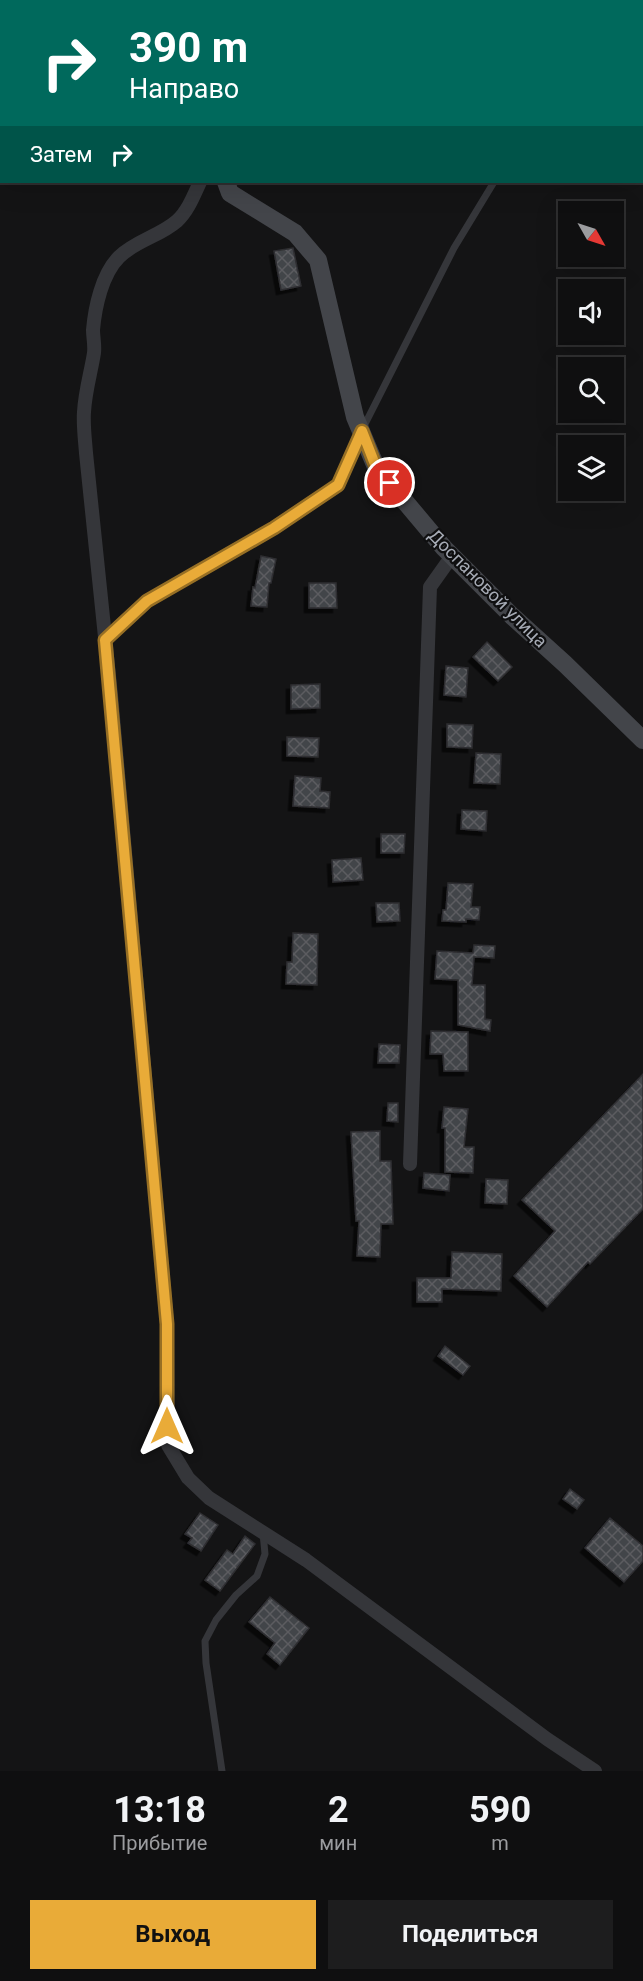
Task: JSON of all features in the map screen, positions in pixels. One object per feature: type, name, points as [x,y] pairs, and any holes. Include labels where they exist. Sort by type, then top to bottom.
[{"type":"street","points":[[200,183],[190,204],[178,221],[137,244],[121,255],[111,266],[103,284],[93,330],[94,350],[84,413],[167,1324],[168,1445],[188,1478],[209,1498],[306,1560],[547,1739],[595,1771]]},
{"type":"street","name":"Доспановой улица","points":[[226,183],[230,193],[296,232],[318,260],[355,417],[376,467],[452,556],[643,740]]},
{"type":"street","points":[[105,640],[147,601],[274,528],[338,485],[362,431]]},
{"type":"street","points":[[410,1164],[430,587],[452,556]]},
{"type":"lane","points":[[362,431],[454,248],[493,183]]},
{"type":"lane","points":[[222,1771],[206,1663],[205,1641],[216,1620],[236,1595],[257,1576],[265,1554],[263,1533]]},
{"type":"building","points":[[293,248],[301,286],[281,290],[274,251]]},
{"type":"building","points":[[261,556],[276,559],[271,583],[269,583],[267,607],[251,606]]},
{"type":"building","points":[[309,583],[336,583],[337,608],[309,608]]},
{"type":"building","points":[[487,642],[512,667],[498,681],[473,657]]},
{"type":"building","points":[[446,666],[468,668],[466,697],[444,695]]},
{"type":"building","points":[[320,684],[320,708],[291,709],[291,685]]},
{"type":"building","points":[[447,724],[473,725],[472,748],[447,747]]},
{"type":"building","points":[[287,737],[319,738],[318,757],[287,756]]},
{"type":"building","points":[[476,753],[501,754],[500,784],[474,783]]},
{"type":"building","points":[[295,776],[321,778],[320,791],[330,792],[329,808],[293,806]]},
{"type":"building","points":[[462,810],[487,811],[486,831],[461,829]]},
{"type":"building","points":[[381,834],[405,834],[404,853],[381,853]]},
{"type":"building","points":[[361,858],[363,880],[333,882],[332,860]]},
{"type":"building","points":[[448,883],[473,884],[471,907],[480,907],[479,920],[442,921],[443,910],[446,910]]},
{"type":"building","points":[[376,903],[399,903],[400,921],[377,922]]},
{"type":"building","points":[[293,933],[318,934],[317,985],[286,984],[287,962],[292,962]]},
{"type":"building","points":[[474,945],[495,946],[494,958],[474,957],[472,985],[485,985],[485,1019],[491,1020],[490,1031],[458,1025],[458,980],[435,979],[437,951],[473,953]]},
{"type":"building","points":[[431,1031],[468,1032],[468,1071],[444,1071],[443,1054],[430,1054]]},
{"type":"building","points":[[379,1044],[400,1045],[399,1063],[378,1063]]},
{"type":"building","points":[[643,1074],[643,1209],[590,1264],[588,1262],[547,1307],[514,1276],[555,1231],[522,1200]]},
{"type":"building","points":[[388,1103],[398,1103],[398,1122],[387,1121]]},
{"type":"building","points":[[444,1107],[468,1109],[464,1147],[474,1147],[473,1173],[445,1172],[445,1128],[442,1128]]},
{"type":"building","points":[[380,1131],[380,1161],[391,1161],[393,1224],[381,1224],[380,1257],[357,1256],[359,1221],[356,1221],[351,1132]]},
{"type":"building","points":[[424,1173],[450,1175],[449,1191],[423,1188]]},
{"type":"building","points":[[486,1179],[508,1180],[507,1204],[485,1203]]},
{"type":"building","points":[[452,1252],[502,1254],[501,1291],[442,1289],[442,1302],[417,1302],[417,1278],[451,1278]]},
{"type":"building","points":[[445,1346],[470,1366],[463,1375],[438,1356]]},
{"type":"building","points":[[570,1489],[584,1500],[577,1509],[563,1499]]},
{"type":"building","points":[[200,1513],[218,1525],[201,1551],[188,1543],[192,1538],[185,1534]]},
{"type":"building","points":[[610,1518],[643,1546],[643,1561],[624,1582],[585,1548]]},
{"type":"building","points":[[245,1536],[255,1544],[220,1591],[205,1580],[227,1550],[233,1554]]},
{"type":"building","points":[[270,1597],[309,1628],[280,1665],[267,1654],[275,1643],[249,1622]]},
{"type":"route","points":[[167,1426],[167,1324],[105,640],[147,601],[274,528],[338,485],[362,431],[376,467],[390,483]]}]
